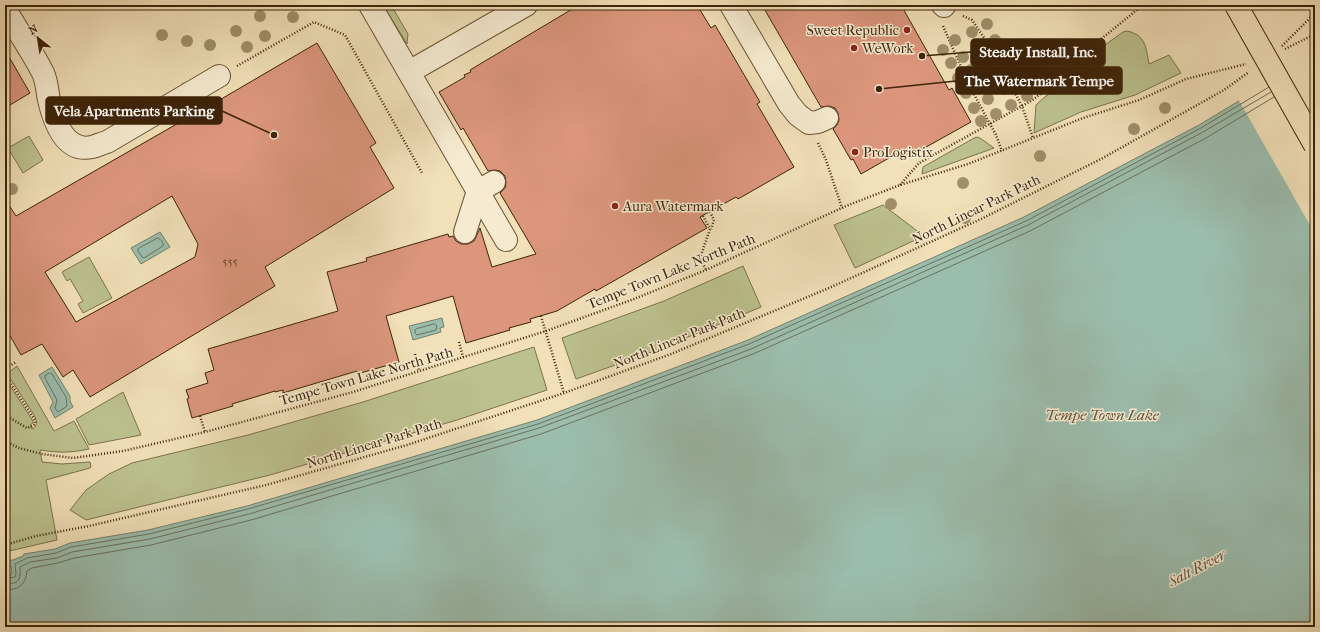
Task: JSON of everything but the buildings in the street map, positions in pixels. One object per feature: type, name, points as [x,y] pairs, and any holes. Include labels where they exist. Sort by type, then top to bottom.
[{"type":"main road","points":[[1236,5],[1315,145]]},
{"type":"street","points":[[370,5],[409,72],[486,187],[506,240]]},
{"type":"street","points":[[409,72],[526,5]]},
{"type":"street","points":[[731,5],[789,104],[798,114],[818,120]]},
{"type":"street","points":[[5,9],[44,76],[50,102],[60,130],[67,139],[76,146],[84,148],[92,147],[107,142],[195,102],[219,76]]},
{"type":"street","points":[[465,232],[486,187]]},
{"type":"path","points":[[900,185],[918,163],[1031,101],[1064,77],[1074,61],[1143,5]]},
{"type":"path","points":[[1002,150],[942,24],[944,6],[972,20],[989,45],[1022,106],[1033,138]]},
{"type":"path","points":[[1315,13],[1283,48],[1315,34]]},
{"type":"path","points":[[219,76],[314,22],[345,35],[422,173]]},
{"type":"path","name":"Tempe Town Lake North Path","points":[[5,441],[19,448],[42,454],[73,458],[123,451],[205,432],[353,392],[546,331],[634,299],[706,270],[842,208],[900,185],[968,164],[1083,118],[1139,100],[1186,79],[1249,63]]},
{"type":"path","name":"North Linear Park Path","points":[[5,545],[36,536],[89,526],[266,485],[407,445],[564,393],[670,354],[829,288],[981,219],[1100,159],[1224,90],[1254,69]]},
{"type":"path","points":[[818,120],[826,160],[842,208]]},
{"type":"path","points":[[706,270],[700,258],[714,220],[710,212]]},
{"type":"path","points":[[703,216],[710,229]]},
{"type":"path","points":[[541,316],[564,393]]},
{"type":"path","points":[[459,342],[463,357]]},
{"type":"path","points":[[415,354],[419,371]]},
{"type":"path","points":[[5,415],[27,428],[35,424],[35,420],[6,376],[8,367],[16,362]]},
{"type":"path","points":[[200,416],[205,432]]},
{"type":"green space","points":[[383,5],[391,5],[408,34],[407,44]]},
{"type":"green space","points":[[1127,31],[1142,39],[1146,48],[1149,64],[1169,55],[1181,73],[1135,95],[1081,112],[1034,133],[1036,105],[1046,96],[1072,79],[1076,66],[1123,32]]},
{"type":"green space","points":[[29,136],[43,160],[23,173],[8,148]]},
{"type":"green space","points":[[976,137],[980,138],[994,148],[922,174],[923,167]]},
{"type":"green space","points":[[883,205],[924,236],[855,268],[834,225]]},
{"type":"green space","points":[[89,257],[112,298],[83,313],[78,304],[83,301],[70,279],[67,281],[62,272]]},
{"type":"green space","points":[[743,266],[761,307],[649,353],[576,379],[562,338],[664,301]]},
{"type":"green space","points":[[534,347],[547,390],[457,420],[270,475],[86,520],[70,510],[86,490],[109,474],[132,463],[248,435],[363,402]]},
{"type":"green space","points":[[17,366],[54,431],[74,421],[89,449],[64,452],[40,450],[42,462],[62,464],[90,462],[91,467],[46,480],[57,540],[5,552],[5,378],[33,421],[30,425],[32,429],[36,423],[34,415],[8,375],[8,373]]},
{"type":"green space","points":[[123,392],[141,435],[89,445],[76,419]]},
{"type":"water","name":"Tempe Town Lake","points":[[1315,55],[1315,627],[5,627],[5,576],[12,574],[11,566],[5,567],[5,561],[13,560],[23,556],[24,554],[55,549],[70,543],[148,530],[247,506],[537,420],[748,340],[1024,217],[1199,125]]},
{"type":"water","points":[[160,232],[170,247],[141,264],[131,248]]},
{"type":"water","points":[[442,318],[444,327],[440,328],[441,332],[413,340],[409,326]]},
{"type":"water","points":[[52,367],[70,396],[70,401],[73,407],[55,418],[50,408],[53,402],[39,375]]},
{"type":"pier","points":[[1313,54],[1315,57],[1315,234],[1238,99]]},
{"type":"place","name":"Sweet Republic","points":[[907,30]]},
{"type":"place","name":"WeWork","points":[[854,48]]},
{"type":"place","name":"Steady Install, Inc.","points":[[922,56]]},
{"type":"place","name":"The Watermark Tempe","points":[[879,89]]},
{"type":"place","name":"Vela Apartments Parking","points":[[274,135]]},
{"type":"place","name":"ProLogistix","points":[[855,152]]},
{"type":"place","name":"Aura Watermark","points":[[615,206]]},
{"type":"water label","name":"Salt River","points":[[1197,568]]}]
